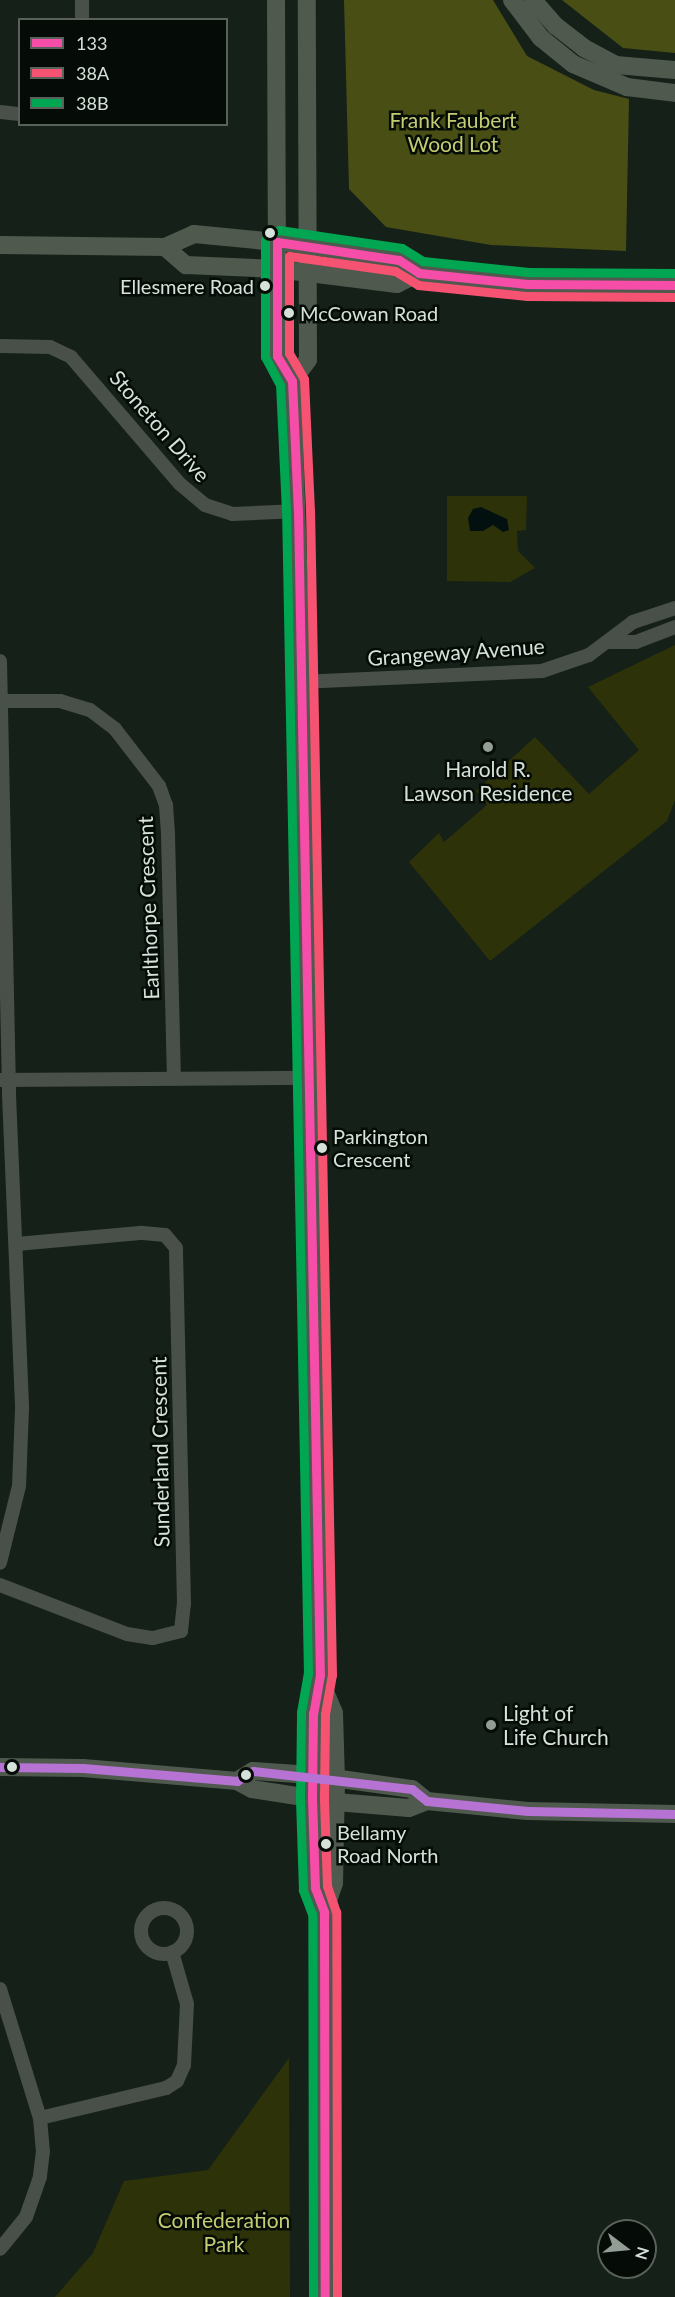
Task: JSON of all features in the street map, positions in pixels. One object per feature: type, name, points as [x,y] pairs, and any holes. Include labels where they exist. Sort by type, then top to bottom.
[{"type":"main road","points":[[276,0],[277,356],[292,381],[298,511],[306,1078],[320,1680],[313,1713],[312,1798],[315,1888],[324,1912]]},
{"type":"main road","points":[[292,381],[308,360],[307,0]]},
{"type":"main road","points":[[513,0],[541,38],[591,74],[627,87],[675,93]]},
{"type":"main road","points":[[533,0],[556,26],[584,48],[616,65],[675,70]]},
{"type":"main road","points":[[0,245],[165,247],[194,234],[307,245],[399,260],[419,273],[527,284],[675,285]]},
{"type":"main road","points":[[165,247],[186,265],[278,269],[397,284],[419,273]]},
{"type":"main road","points":[[320,1680],[334,1713],[336,1779],[334,1883],[324,1912],[325,2297]]},
{"type":"main road","points":[[0,1767],[83,1768],[237,1781],[252,1789],[336,1802],[409,1808],[427,1801],[528,1811],[675,1814]]},
{"type":"main road","points":[[237,1781],[253,1771],[312,1775],[412,1789],[427,1801]]},
{"type":"street","points":[[82,0],[82,18]]},
{"type":"street","points":[[0,112],[18,114]]},
{"type":"street","name":"Stoneton Drive","points":[[0,346],[50,347],[71,357],[180,484],[205,506],[232,514],[298,511]]},
{"type":"street","name":"Grangeway Avenue","points":[[300,682],[542,671],[588,655],[609,642],[633,622],[675,608]]},
{"type":"street","name":"Grangeway Avenue","points":[[609,642],[636,642],[675,627]]},
{"type":"street","points":[[0,661],[4,1080],[16,1244],[21,1469],[0,1563]]},
{"type":"street","name":"Earlthorpe Crescent","points":[[2,701],[60,701],[90,710],[115,729],[159,786],[166,805],[168,835],[174,1079]]},
{"type":"street","points":[[4,1080],[306,1078]]},
{"type":"street","name":"Sunderland Crescent","points":[[0,1585],[127,1634],[153,1638],[181,1631],[184,1604],[176,1248],[165,1235],[140,1233],[16,1244]]},
{"type":"street","points":[[40,2118],[166,2088],[177,2081],[184,2065],[187,2004],[172,1952]]},
{"type":"street","points":[[0,1989],[40,2118],[44,2151],[40,2178],[26,2217],[0,2249]]},
{"type":"green space","name":"Frank Faubert Wood Lot","points":[[344,0],[493,0],[527,56],[594,90],[629,99],[626,251],[491,245],[386,227],[349,189]]},
{"type":"green space","points":[[562,0],[675,0],[675,53],[623,48]]},
{"type":"green space","points":[[447,496],[527,496],[526,530],[517,531],[518,551],[535,568],[510,582],[447,581]]},
{"type":"green space","points":[[675,645],[675,800],[667,821],[490,961],[409,862],[439,833],[444,842],[487,805],[476,791],[535,737],[589,794],[639,750],[588,687]]},
{"type":"green space","name":"Confederation Park","points":[[289,2058],[290,2297],[55,2297],[93,2253],[124,2181],[208,2170]]},
{"type":"shaded area","points":[[481,507],[507,519],[509,530],[503,532],[493,525],[483,531],[470,531],[468,518],[473,509]]},
{"type":"transit line","name":"38B","points":[[313,2297],[312,1914],[303,1890],[300,1798],[301,1712],[308,1674],[286,511],[280,385],[265,357],[265,240],[270,233],[279,230],[402,248],[423,261],[528,272],[675,273]]},
{"type":"transit line","name":"133","points":[[277,242],[277,356],[292,381],[298,511],[320,1675],[313,1713],[312,1798],[315,1888],[324,1912],[325,2297]]},
{"type":"transit line","name":"133","points":[[277,242],[399,260],[419,273],[527,284],[675,285]]},
{"type":"transit line","name":"38A","points":[[337,2297],[336,1912],[327,1886],[324,1798],[325,1714],[332,1675],[310,511],[304,379],[289,353],[289,256],[395,271],[418,285],[527,296],[675,297]]},
{"type":"transit line","points":[[0,1767],[83,1768],[237,1781],[253,1771],[412,1789],[427,1801],[528,1811],[675,1814]]},
{"type":"place","name":"Ellesmere Road","points":[[265,286]]},
{"type":"place","name":"McCowan Road","points":[[289,313]]},
{"type":"place","name":"Harold R. Lawson Residence","points":[[488,747]]},
{"type":"place","name":"Parkington Crescent","points":[[322,1148]]},
{"type":"place","name":"Light of Life Church","points":[[491,1725]]},
{"type":"place","name":"Bellamy Road North","points":[[326,1844]]}]
